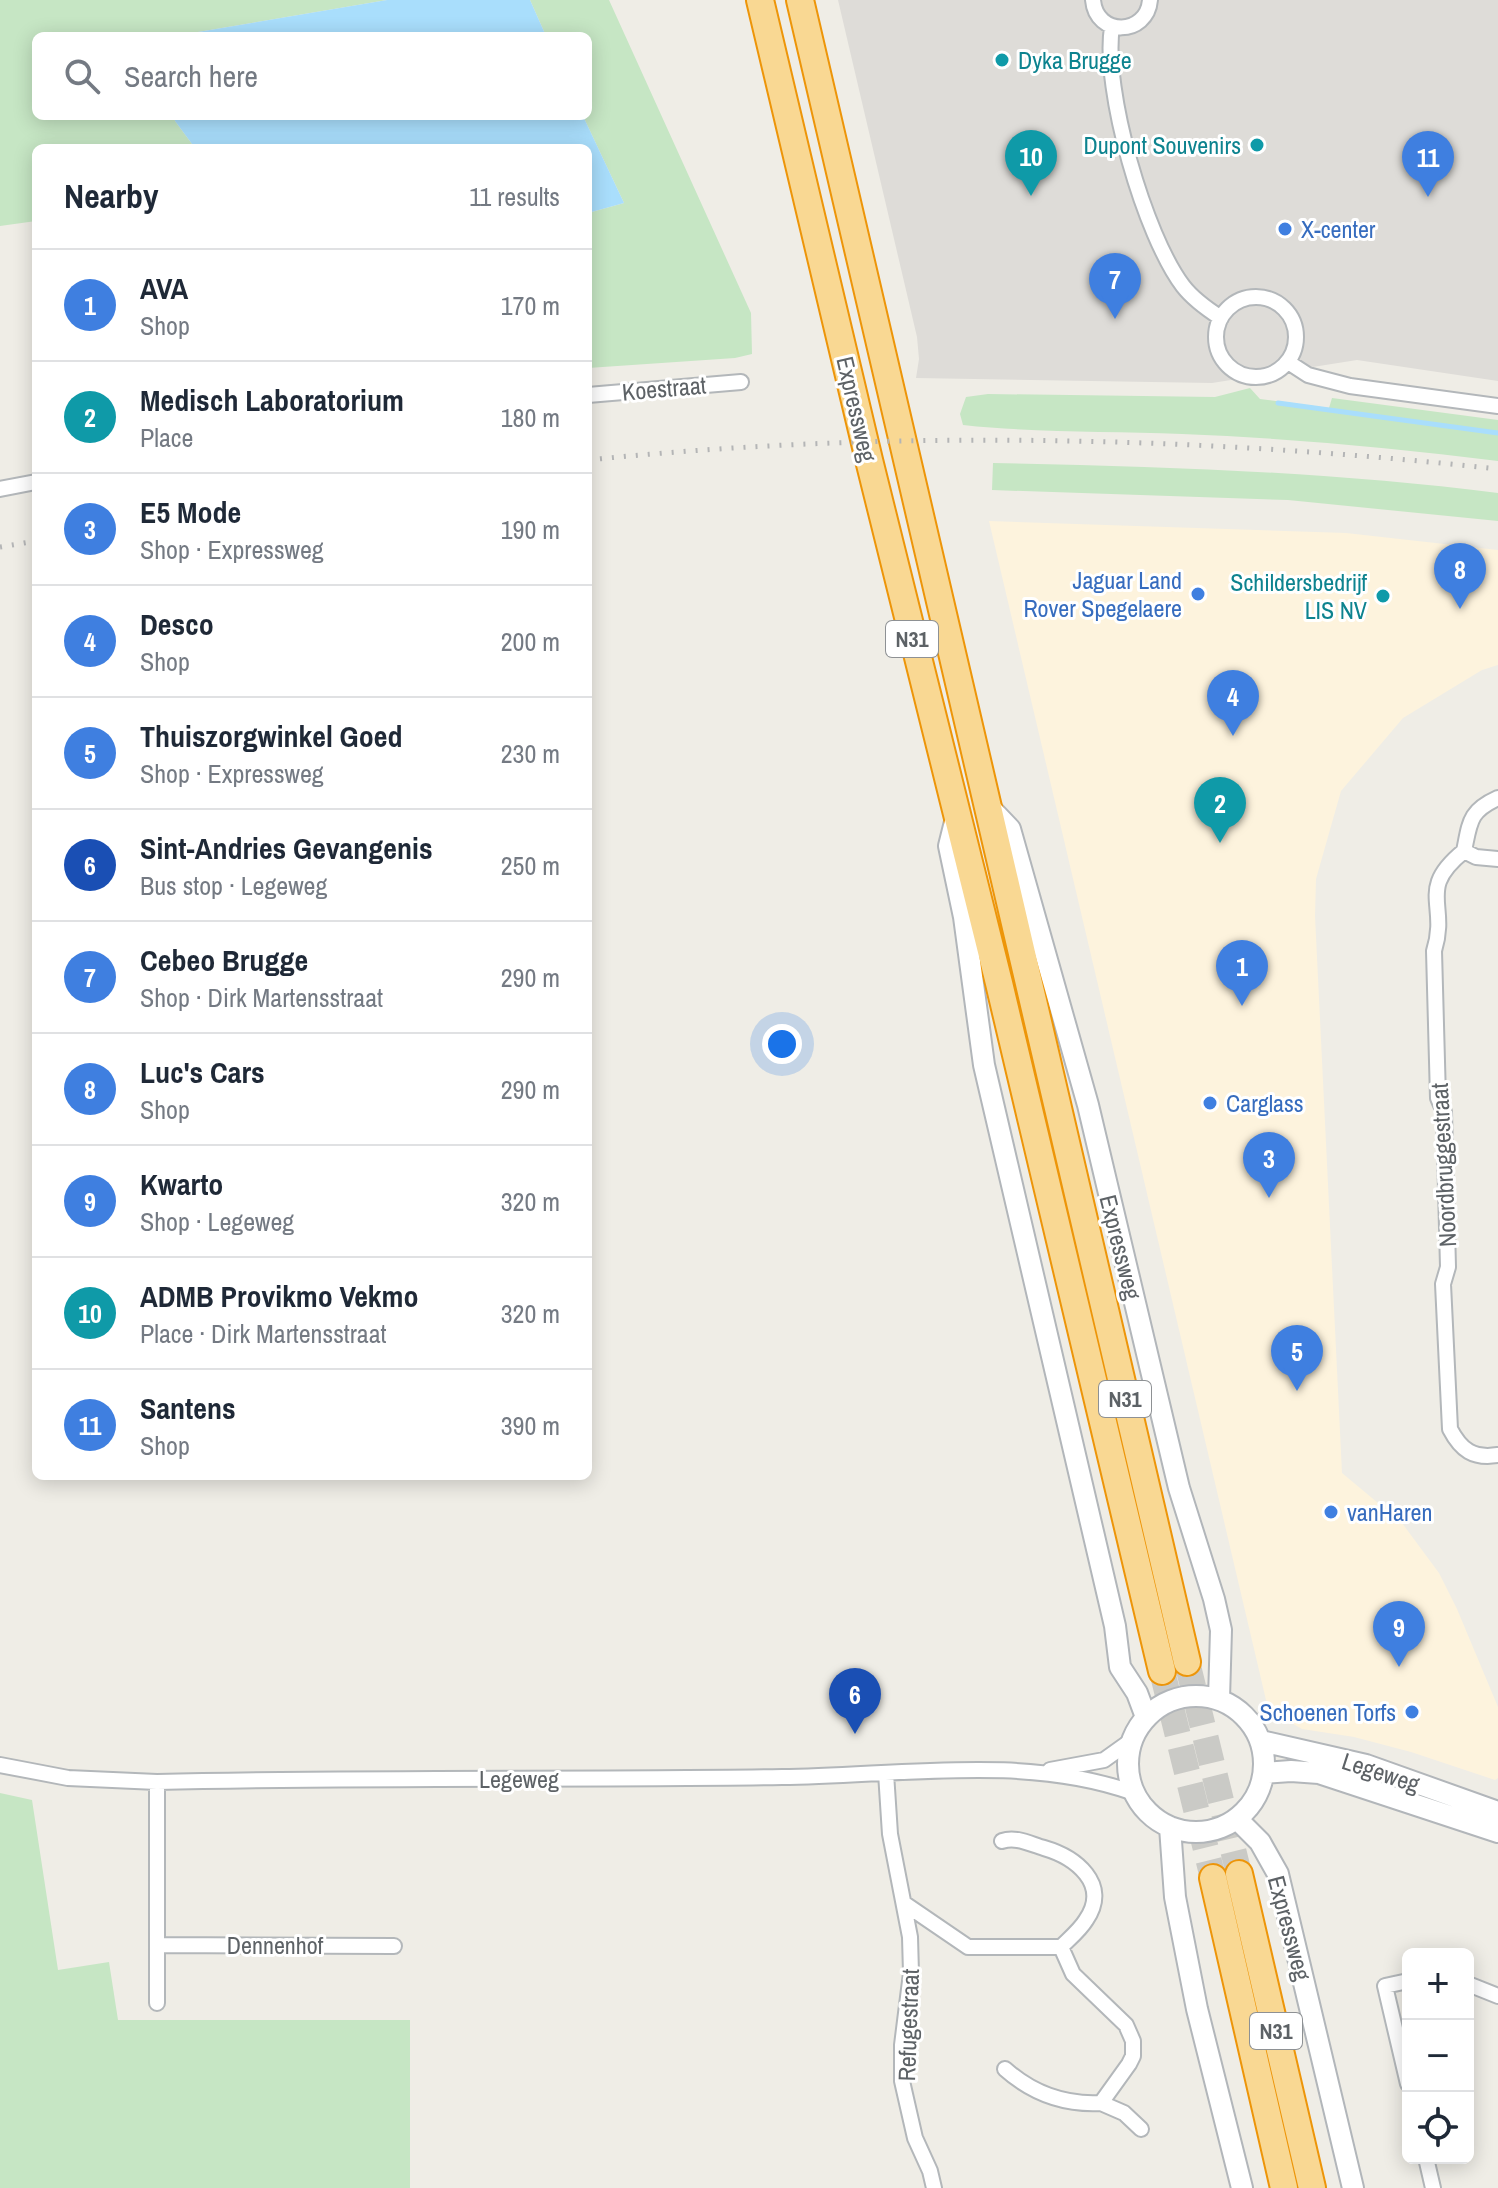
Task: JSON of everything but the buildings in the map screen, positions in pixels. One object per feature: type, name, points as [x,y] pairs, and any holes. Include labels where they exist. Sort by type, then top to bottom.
[{"type":"highway","points":[[742,0],[759,62],[783,100]]},
{"type":"highway","name":"Expressweg","points":[[760,0],[956,818],[999,983],[1162,1671]]},
{"type":"highway","name":"Expressweg","points":[[800,0],[1187,1662]]},
{"type":"highway","points":[[811,0],[815,64]]},
{"type":"highway","name":"Expressweg","points":[[1239,1874],[1312,2188]]},
{"type":"highway","name":"N31","points":[[1213,1878],[1284,2188]]},
{"type":"street","points":[[1093,0],[1097,15],[1112,27],[1132,27],[1140,22],[1147,14],[1150,0]]},
{"type":"street","points":[[1112,27],[1110,59],[1120,121],[1158,245],[1184,288],[1203,307],[1221,318]]},
{"type":"street","points":[[1262,297],[1278,303],[1289,314],[1296,330],[1295,347],[1288,362],[1275,373],[1259,377],[1242,375],[1233,370],[1220,355],[1217,346],[1217,329],[1221,318],[1232,305],[1246,298],[1262,297]]},
{"type":"street","points":[[1288,362],[1308,375],[1350,386],[1498,406]]},
{"type":"street","name":"Koestraat","points":[[592,395],[741,382]]},
{"type":"street","points":[[0,489],[32,483]]},
{"type":"street","name":"Noordbruggestraat","points":[[1498,798],[1483,805],[1471,817],[1464,851],[1446,866],[1436,883],[1439,936],[1434,951],[1438,1098],[1444,1112],[1448,1267],[1443,1284],[1450,1429],[1459,1445],[1476,1455],[1498,1455]]},
{"type":"street","name":"Expressweg","points":[[987,804],[1010,829],[1088,1105],[1179,1488],[1221,1630],[1219,1699]]},
{"type":"street","name":"Expressweg","points":[[956,818],[949,846],[964,917],[984,1065],[1115,1626],[1120,1667],[1137,1693],[1146,1717]]},
{"type":"street","points":[[1464,851],[1476,857],[1498,859]]},
{"type":"street","points":[[1201,1695],[1219,1699],[1236,1708],[1251,1723],[1261,1741],[1264,1773],[1259,1791],[1249,1808],[1237,1819],[1204,1832],[1185,1832],[1153,1817],[1131,1792],[1127,1757],[1132,1740],[1146,1717],[1159,1706],[1179,1697],[1201,1695]]},
{"type":"street","name":"Legeweg","points":[[1038,1772],[1104,1760],[1132,1740]]},
{"type":"street","name":"Legeweg","points":[[1261,1741],[1366,1765],[1498,1812]]},
{"type":"street","name":"Legeweg","points":[[0,1765],[68,1778],[157,1782],[770,1778],[886,1773],[1038,1772],[1107,1783],[1131,1792]]},
{"type":"street","name":"Refugestraat","points":[[886,1773],[894,1857],[910,1937],[911,1973],[902,2045],[902,2081],[915,2138],[934,2188]]},
{"type":"street","name":"Legeweg","points":[[1264,1773],[1319,1773],[1498,1832]]},
{"type":"street","points":[[157,1782],[157,2003]]},
{"type":"street","name":"Expressweg","points":[[1237,1819],[1260,1842],[1278,1874],[1353,2188]]},
{"type":"street","points":[[1170,1827],[1175,1897],[1197,2009],[1242,2188]]},
{"type":"street","points":[[905,1904],[968,1947],[1061,1947],[1087,1920],[1092,1910],[1093,1890],[1086,1872],[1059,1852],[1011,1838],[1002,1841]]},
{"type":"street","name":"Dennenhof","points":[[157,1945],[394,1946]]},
{"type":"street","points":[[1061,1947],[1073,1974],[1126,2025],[1133,2041],[1133,2056],[1129,2064],[1101,2103]]},
{"type":"street","points":[[1402,1982],[1385,1986],[1402,2058]]},
{"type":"street","points":[[1474,1986],[1498,1996]]},
{"type":"street","points":[[1005,2069],[1037,2091],[1074,2102],[1101,2103],[1124,2113],[1141,2129]]},
{"type":"street","points":[[1427,2164],[1433,2188]]},
{"type":"shaded area","points":[[838,0],[1498,0],[1498,381],[1357,360],[1212,383],[916,378],[919,359],[917,337]]},
{"type":"shaded area","points":[[989,521],[1346,533],[1498,550],[1498,665],[1482,670],[1403,718],[1341,791],[1316,879],[1315,916],[1342,1473],[1402,1523],[1439,1573],[1457,1609],[1498,1707],[1498,1778],[1495,1780],[1411,1752],[1354,1737],[1302,1729],[1281,1717],[1266,1700]]},
{"type":"green space","points":[[0,0],[387,0],[198,32],[32,32],[32,120],[175,120],[192,144],[32,144],[32,222],[0,226]]},
{"type":"green space","points":[[530,0],[609,0],[751,313],[752,354],[735,358],[592,368],[592,212],[624,203],[585,120],[592,120],[592,32],[544,32]]},
{"type":"green space","points":[[1250,388],[1260,399],[1329,408],[1332,398],[1498,420],[1498,461],[1261,438],[990,428],[963,425],[960,414],[966,397],[988,394],[1215,397]]},
{"type":"green space","points":[[993,463],[1246,471],[1498,493],[1498,521],[1288,500],[992,490]]},
{"type":"green space","points":[[0,1793],[32,1800],[58,1970],[109,1962],[118,2020],[410,2020],[410,2188],[0,2188]]},
{"type":"water","points":[[387,0],[530,0],[544,32],[198,32]]},
{"type":"water","points":[[585,120],[624,203],[592,212],[592,144],[192,144],[175,121]]},
{"type":"waterway","points":[[1278,403],[1498,433]]},
{"type":"tunnel","points":[[1187,1662],[1239,1874]]},
{"type":"tunnel","points":[[1162,1671],[1213,1878]]},
{"type":"railway","points":[[592,460],[815,444],[1043,440],[1271,449],[1498,469]]},
{"type":"railway","points":[[0,547],[32,542]]},
{"type":"place","name":"Dyka Brugge","points":[[1002,60]]},
{"type":"place","name":"Dupont Souvenirs","points":[[1257,145]]},
{"type":"place","name":"ADMB Provikmo Vekmo","points":[[1031,196]]},
{"type":"place","name":"Santens","points":[[1428,197]]},
{"type":"place","name":"X-center","points":[[1285,229]]},
{"type":"place","name":"Cebeo Brugge","points":[[1115,319]]},
{"type":"place","name":"Jaguar Land Rover Spegelaere","points":[[1198,594]]},
{"type":"place","name":"Schildersbedrijf LIS NV","points":[[1383,596]]},
{"type":"place","name":"Luc's Cars","points":[[1460,609]]},
{"type":"place","name":"Desco","points":[[1233,736]]},
{"type":"place","name":"Medisch Laboratorium","points":[[1220,843]]},
{"type":"place","name":"AVA","points":[[1242,1006]]},
{"type":"place","name":"Carglass","points":[[1210,1103]]},
{"type":"place","name":"E5 Mode","points":[[1269,1198]]},
{"type":"place","name":"Thuiszorgwinkel Goed","points":[[1297,1391]]},
{"type":"place","name":"vanHaren","points":[[1331,1512]]},
{"type":"place","name":"Kwarto","points":[[1399,1667]]},
{"type":"place","name":"Schoenen Torfs","points":[[1412,1712]]},
{"type":"place","name":"Sint-Andries Gevangenis","points":[[855,1734]]}]
